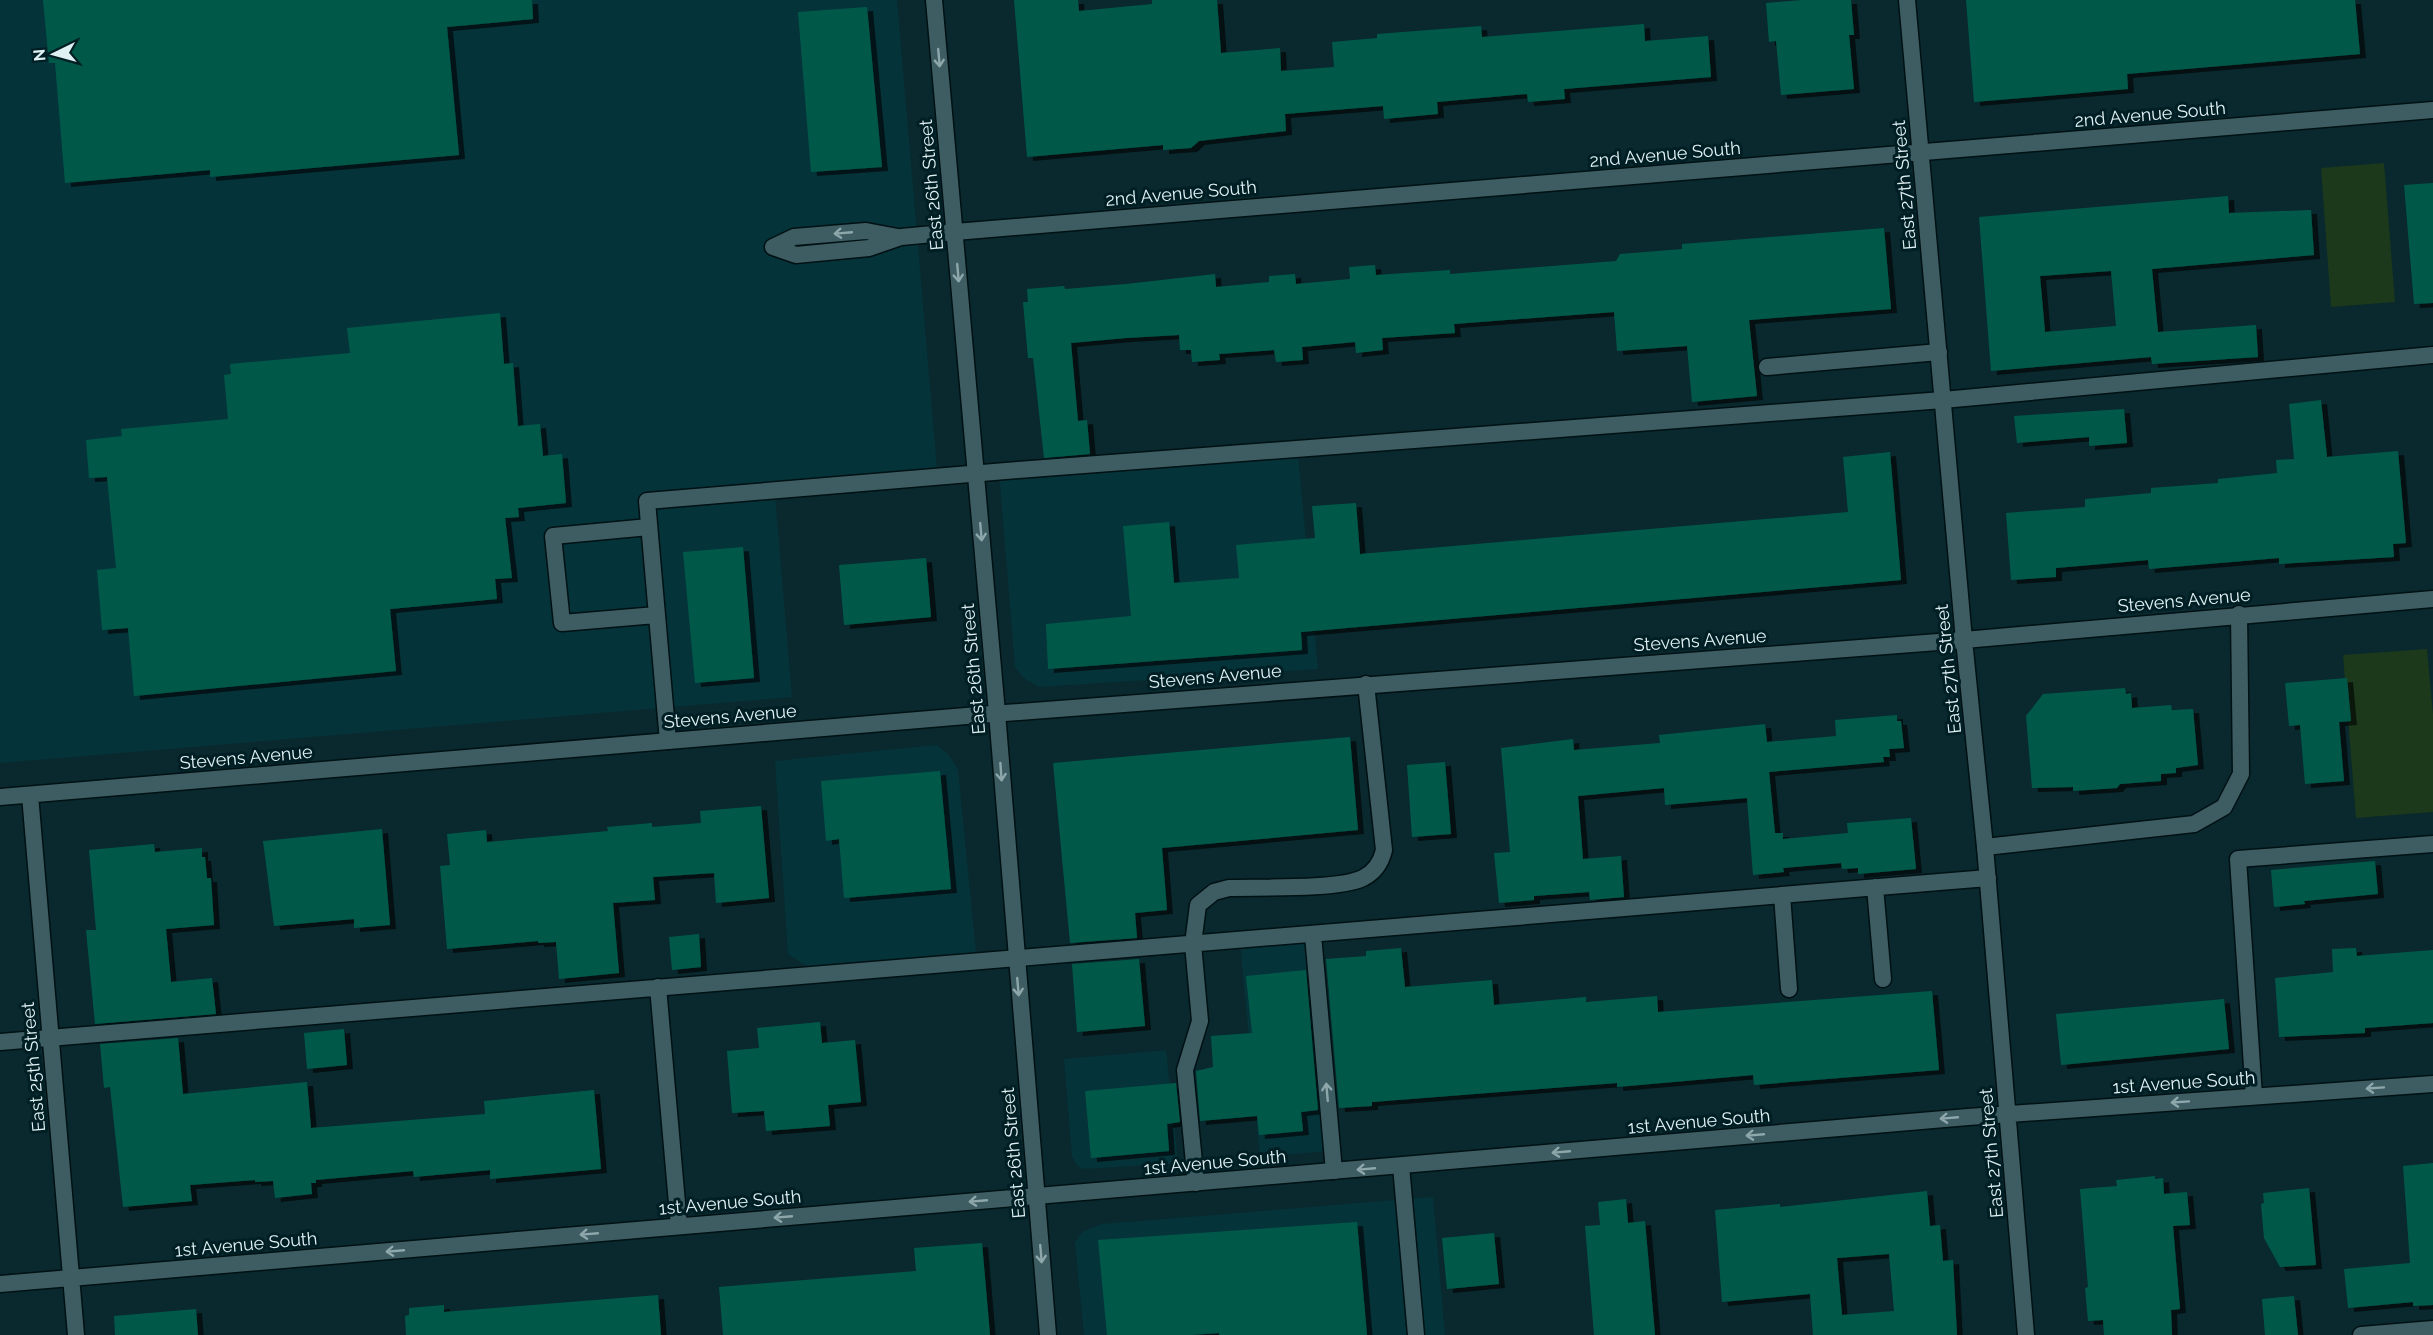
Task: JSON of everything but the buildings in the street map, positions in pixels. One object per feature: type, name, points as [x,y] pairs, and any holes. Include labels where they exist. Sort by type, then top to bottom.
[{"type":"street","name":"East 26th Street","points":[[934,0],[997,713],[1048,1335]]},
{"type":"street","name":"East 27th Street","points":[[1907,0],[1964,640],[1988,878],[2026,1335]]},
{"type":"street","name":"2nd Avenue South","points":[[901,237],[866,231],[794,237],[773,247],[796,255],[869,248],[901,237],[955,232],[2433,110]]},
{"type":"street","points":[[1767,368],[1939,352]]},
{"type":"street","points":[[668,741],[646,501],[1943,400],[2433,355]]},
{"type":"street","points":[[649,527],[553,536],[562,623],[657,615]]},
{"type":"street","name":"Stevens Avenue","points":[[0,797],[997,713],[1964,640],[2239,614],[2433,599]]},
{"type":"street","points":[[1985,847],[2194,824],[2224,807],[2241,774],[2239,614]]},
{"type":"street","points":[[1196,1183],[1185,1070],[1200,1021],[1193,944],[1198,904],[1214,892],[1229,888],[1341,884],[1363,878],[1378,867],[1382,861],[1383,850],[1366,684]]},
{"type":"street","name":"East 25th Street","points":[[30,795],[76,1335]]},
{"type":"street","points":[[2254,1096],[2238,859],[2433,844]]},
{"type":"street","points":[[0,1042],[1988,878]]},
{"type":"street","points":[[1875,887],[1883,979]]},
{"type":"street","points":[[1782,895],[1789,989]]},
{"type":"street","points":[[1313,935],[1334,1172]]},
{"type":"street","points":[[658,987],[679,1226]]},
{"type":"street","name":"1st Avenue South","points":[[0,1284],[2008,1114],[2433,1084]]},
{"type":"street","points":[[1401,1166],[1416,1335]]},
{"type":"street","points":[[2361,1335],[2433,1329]]},
{"type":"shaded area","points":[[0,0],[897,0],[938,480],[775,495],[792,697],[0,763]]},
{"type":"shaded area","points":[[1297,444],[1318,669],[1039,687],[1025,679],[1015,667],[999,472]]},
{"type":"shaded area","points":[[937,745],[949,755],[958,770],[977,963],[823,977],[788,954],[775,761]]},
{"type":"shaded area","points":[[1319,932],[1341,1150],[1260,1157],[1240,942]]},
{"type":"shaded area","points":[[1166,1050],[1178,1163],[1083,1169],[1077,1165],[1072,1157],[1064,1059]]},
{"type":"shaded area","points":[[1433,1197],[1445,1335],[1084,1335],[1075,1243],[1082,1232],[1102,1224]]},
{"type":"green space","points":[[2384,163],[2395,302],[2331,307],[2321,168]]},
{"type":"green space","points":[[2427,649],[2433,714],[2433,812],[2356,818],[2343,655]]}]
